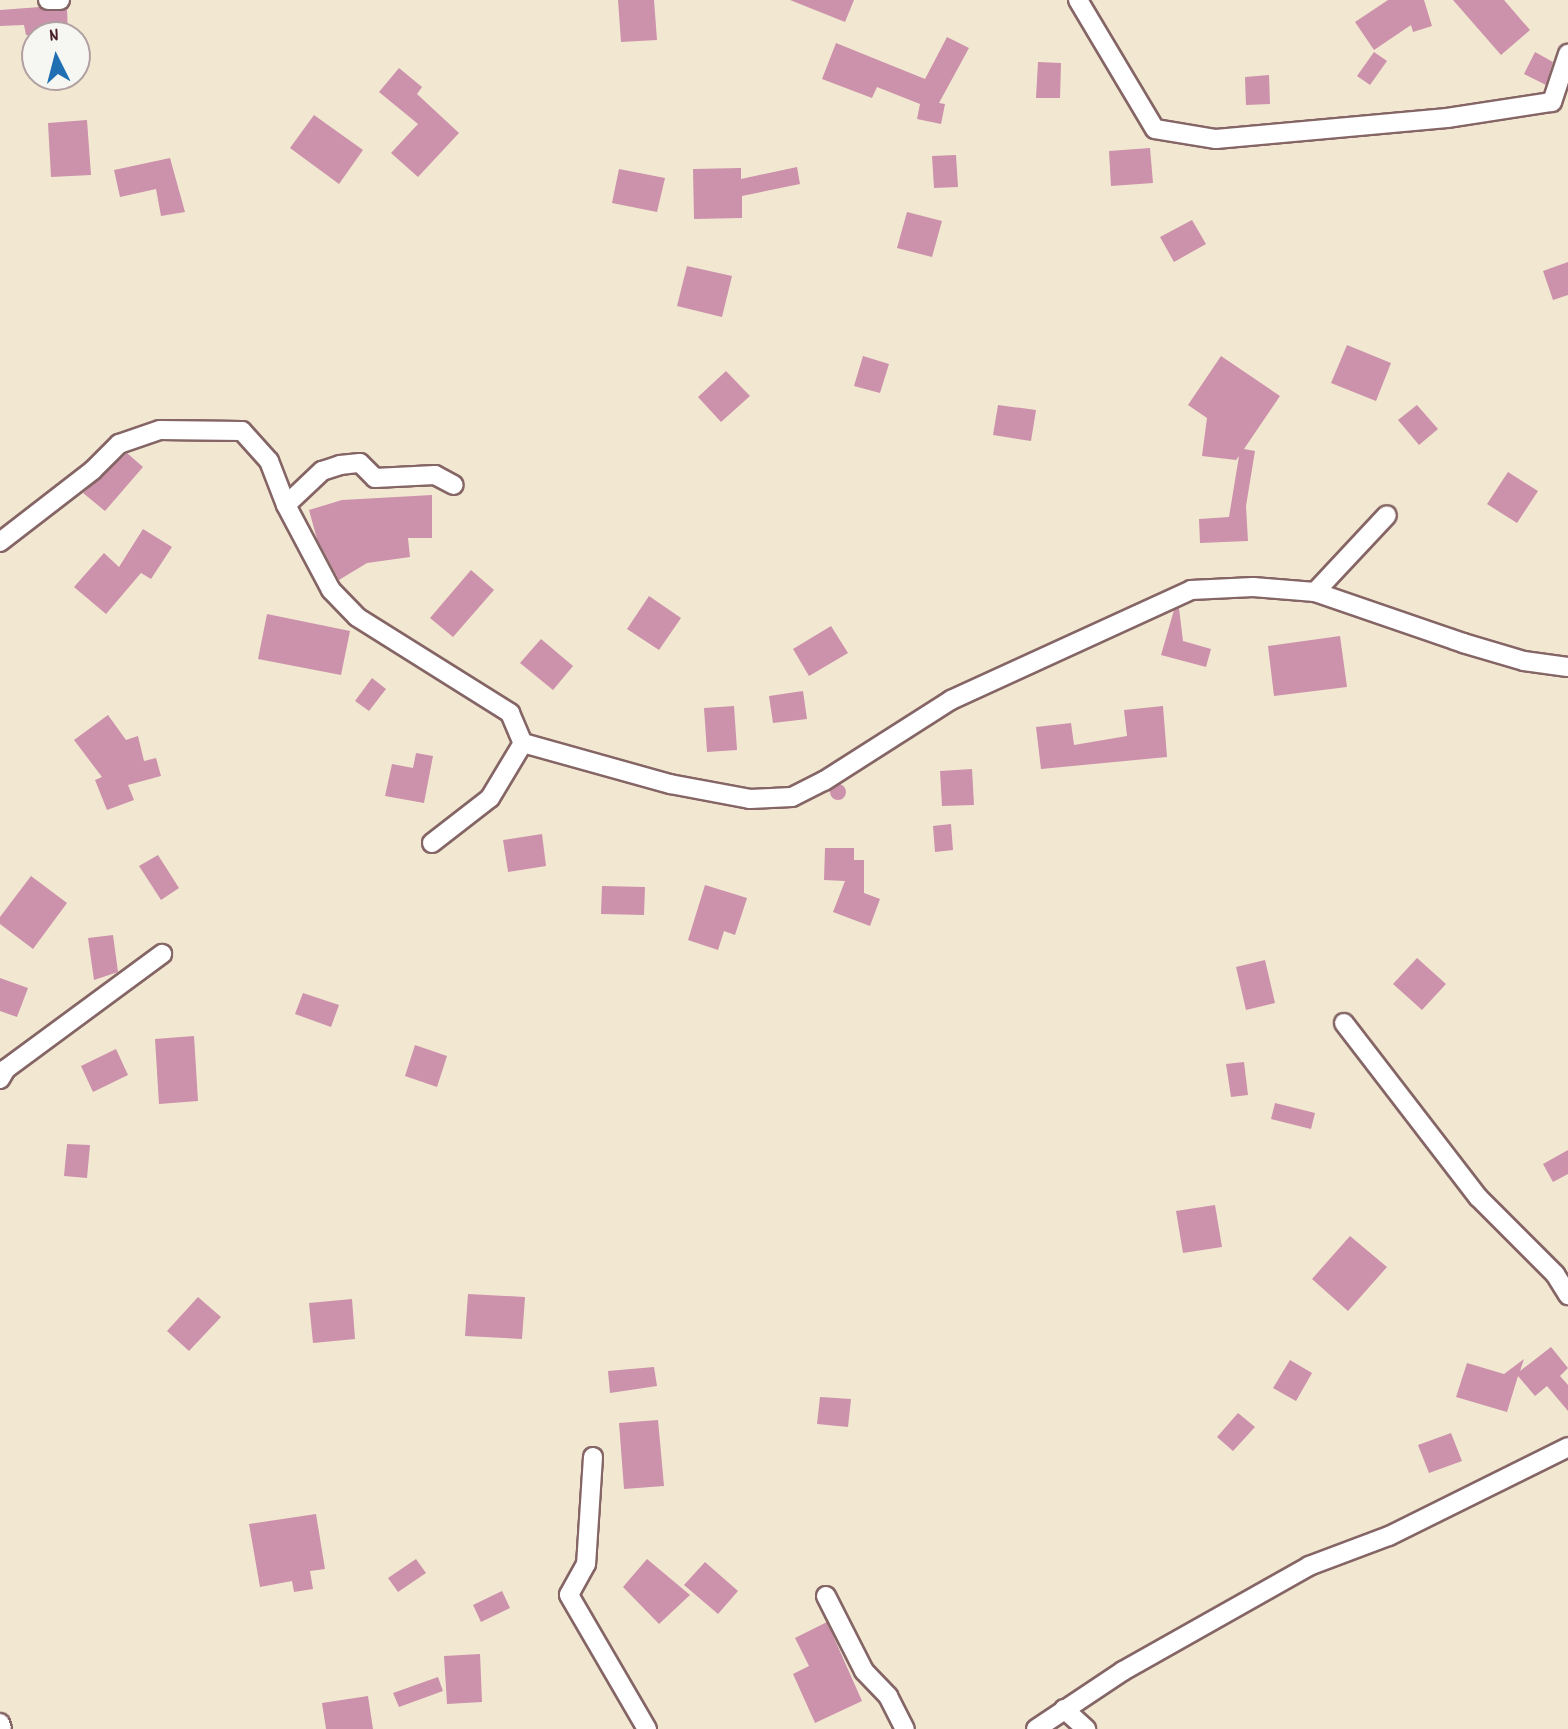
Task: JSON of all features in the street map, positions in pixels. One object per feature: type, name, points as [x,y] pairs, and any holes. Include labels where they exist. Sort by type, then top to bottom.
[{"type":"street","points":[[48,0],[60,0]]},
{"type":"street","points":[[1078,0],[1155,129],[1216,139],[1447,118],[1552,102],[1568,54]]},
{"type":"street","points":[[0,542],[83,478],[118,444],[160,430],[242,430],[269,461],[286,505],[331,590],[357,617],[510,713],[523,743]]},
{"type":"street","points":[[286,505],[322,471],[340,465],[360,463],[376,478],[435,475],[454,485]]},
{"type":"street","points":[[1315,592],[1387,514]]},
{"type":"street","points":[[523,743],[670,784],[750,799],[792,797],[824,781],[951,700],[1191,590],[1253,587],[1315,592],[1463,643],[1524,661],[1568,667]]},
{"type":"street","points":[[432,843],[490,798],[523,743]]},
{"type":"street","points":[[0,1079],[6,1069],[162,954]]},
{"type":"street","points":[[1343,1023],[1478,1197],[1555,1274],[1568,1295]]},
{"type":"street","points":[[1036,1729],[1063,1709],[1309,1566],[1389,1536],[1568,1447]]},
{"type":"street","points":[[593,1457],[586,1564],[569,1595],[647,1729]]},
{"type":"street","points":[[826,1596],[864,1671],[888,1696],[905,1729]]},
{"type":"street","points":[[1063,1709],[1086,1729]]},
{"type":"street","points":[[0,1723],[2,1729]]},
{"type":"building","points":[[618,0],[654,0],[657,40],[621,42]]},
{"type":"building","points":[[790,0],[854,0],[845,22]]},
{"type":"building","points":[[1388,0],[1424,0],[1432,26],[1413,32],[1411,25],[1374,50],[1355,22]]},
{"type":"building","points":[[1453,0],[1504,0],[1530,30],[1501,55]]},
{"type":"building","points":[[40,7],[48,11],[67,8],[67,21],[21,21],[21,25],[0,26],[0,10]]},
{"type":"building","points":[[947,37],[969,48],[939,103],[945,104],[941,124],[917,119],[920,104],[877,87],[872,98],[822,79],[836,43],[925,79]]},
{"type":"building","points":[[1374,52],[1387,61],[1370,85],[1357,76]]},
{"type":"building","points":[[1535,52],[1553,62],[1546,85],[1524,74]]},
{"type":"building","points":[[1038,62],[1061,63],[1060,98],[1036,98]]},
{"type":"building","points":[[399,68],[422,87],[417,94],[459,133],[418,177],[391,153],[418,124],[379,92]]},
{"type":"building","points":[[1269,75],[1270,104],[1246,105],[1245,77]]},
{"type":"building","points":[[314,115],[363,150],[339,184],[290,148]]},
{"type":"building","points":[[87,120],[91,175],[51,177],[48,123]]},
{"type":"building","points":[[1150,148],[1153,183],[1111,186],[1109,151]]},
{"type":"building","points":[[956,155],[958,187],[934,188],[932,156]]},
{"type":"building","points":[[170,158],[185,212],[161,216],[156,189],[120,197],[114,170]]},
{"type":"building","points":[[797,167],[800,184],[742,196],[742,218],[694,219],[693,169],[741,168],[741,179]]},
{"type":"building","points":[[619,169],[665,178],[657,212],[612,203]]},
{"type":"building","points":[[907,212],[942,221],[932,257],[897,248]]},
{"type":"building","points":[[1192,220],[1206,244],[1174,262],[1160,237]]},
{"type":"building","points":[[1568,262],[1568,295],[1553,300],[1543,271]]},
{"type":"building","points":[[687,266],[732,276],[722,317],[677,306]]},
{"type":"building","points":[[1347,345],[1391,363],[1376,401],[1331,383]]},
{"type":"building","points":[[863,356],[889,364],[880,393],[854,386]]},
{"type":"building","points":[[1221,356],[1280,396],[1244,449],[1255,451],[1246,506],[1248,541],[1200,543],[1199,519],[1229,517],[1239,456],[1236,460],[1202,456],[1207,418],[1188,405]]},
{"type":"building","points":[[726,371],[750,396],[721,422],[698,397]]},
{"type":"building","points":[[998,405],[1036,410],[1031,441],[993,435]]},
{"type":"building","points":[[1417,405],[1438,429],[1419,445],[1398,420]]},
{"type":"building","points":[[127,453],[143,467],[105,511],[83,493]]},
{"type":"building","points":[[1508,472],[1538,491],[1517,523],[1487,504]]},
{"type":"building","points":[[432,495],[432,538],[408,538],[410,557],[367,563],[339,580],[317,539],[309,510],[342,500]]},
{"type":"building","points":[[143,529],[172,547],[151,579],[141,573],[106,614],[74,587],[104,553],[119,567]]},
{"type":"building","points":[[471,570],[494,590],[453,637],[430,618]]},
{"type":"building","points":[[649,596],[681,618],[659,650],[627,629]]},
{"type":"building","points":[[1179,608],[1183,641],[1211,649],[1206,667],[1161,655],[1174,610]]},
{"type":"building","points":[[267,614],[350,631],[341,675],[258,659]]},
{"type":"building","points":[[831,626],[848,653],[809,676],[793,649]]},
{"type":"building","points":[[1340,636],[1347,687],[1274,696],[1268,646]]},
{"type":"building","points":[[541,639],[573,666],[553,690],[520,663]]},
{"type":"building","points":[[372,678],[386,689],[369,711],[355,701]]},
{"type":"building","points":[[803,691],[807,719],[773,723],[769,696]]},
{"type":"building","points":[[734,706],[737,750],[707,752],[704,708]]},
{"type":"building","points":[[1163,706],[1167,757],[1041,769],[1036,727],[1071,723],[1074,745],[1127,736],[1124,710]]},
{"type":"building","points":[[108,715],[126,740],[138,736],[144,761],[156,758],[161,776],[128,785],[134,800],[107,810],[95,780],[102,777],[74,740]]},
{"type":"building","points":[[416,753],[433,756],[424,803],[385,796],[392,764],[413,768]]},
{"type":"building","points":[[972,769],[974,805],[942,806],[940,771]]},
{"type":"building","points":[[838,784],[846,792],[838,800],[830,792]]},
{"type":"building","points":[[951,824],[953,850],[935,852],[933,826]]},
{"type":"building","points":[[542,834],[546,866],[508,872],[503,840]]},
{"type":"building","points":[[825,848],[854,848],[854,860],[864,860],[864,893],[880,899],[870,926],[833,912],[845,881],[824,880]]},
{"type":"building","points":[[158,855],[179,888],[161,900],[139,866]]},
{"type":"building","points":[[31,876],[67,903],[33,949],[0,924],[0,917]]},
{"type":"building","points":[[705,885],[747,898],[735,935],[724,931],[718,950],[688,940]]},
{"type":"building","points":[[602,886],[645,887],[644,915],[601,914]]},
{"type":"building","points":[[113,935],[118,972],[94,980],[88,938]]},
{"type":"building","points":[[1417,958],[1446,984],[1422,1010],[1393,984]]},
{"type":"building","points":[[1265,960],[1275,1003],[1246,1010],[1236,967]]},
{"type":"building","points":[[0,978],[28,988],[17,1017],[0,1011]]},
{"type":"building","points":[[303,993],[339,1005],[331,1027],[295,1014]]},
{"type":"building","points":[[194,1036],[198,1101],[159,1104],[155,1039]]},
{"type":"building","points":[[415,1045],[447,1056],[437,1087],[405,1076]]},
{"type":"building","points":[[116,1049],[128,1075],[93,1092],[81,1066]]},
{"type":"building","points":[[1244,1062],[1248,1095],[1231,1097],[1226,1064]]},
{"type":"building","points":[[1275,1103],[1315,1113],[1311,1129],[1271,1119]]},
{"type":"building","points":[[67,1144],[90,1145],[87,1178],[64,1176]]},
{"type":"building","points":[[1568,1150],[1568,1174],[1553,1182],[1543,1164]]},
{"type":"building","points":[[1215,1205],[1222,1247],[1183,1253],[1176,1211]]},
{"type":"building","points":[[1350,1236],[1387,1267],[1348,1311],[1312,1279]]},
{"type":"building","points":[[468,1294],[525,1297],[522,1339],[465,1336]]},
{"type":"building","points":[[198,1297],[221,1317],[189,1351],[167,1331]]},
{"type":"building","points":[[352,1299],[355,1339],[313,1343],[309,1303]]},
{"type":"building","points":[[1551,1347],[1568,1368],[1560,1376],[1568,1385],[1568,1411],[1547,1386],[1535,1396],[1518,1376],[1507,1412],[1456,1397],[1467,1363],[1504,1374],[1524,1359],[1520,1371]]},
{"type":"building","points":[[1290,1360],[1312,1373],[1296,1401],[1273,1388]]},
{"type":"building","points":[[654,1367],[657,1386],[610,1393],[608,1371]]},
{"type":"building","points":[[820,1397],[851,1399],[848,1427],[817,1424]]},
{"type":"building","points":[[1238,1413],[1255,1427],[1233,1451],[1217,1437]]},
{"type":"building","points":[[658,1420],[664,1486],[624,1489],[619,1423]]},
{"type":"building","points":[[1451,1433],[1462,1461],[1429,1473],[1418,1445]]},
{"type":"building","points":[[316,1514],[325,1569],[310,1571],[313,1589],[294,1592],[292,1581],[260,1587],[249,1524]]},
{"type":"building","points":[[416,1559],[426,1573],[398,1592],[388,1578]]},
{"type":"building","points":[[647,1559],[690,1595],[659,1624],[623,1587]]},
{"type":"building","points":[[705,1562],[738,1591],[718,1614],[684,1585]]},
{"type":"building","points":[[502,1591],[510,1608],[481,1622],[473,1605]]},
{"type":"building","points":[[827,1622],[862,1701],[815,1723],[793,1674],[809,1666],[795,1638]]},
{"type":"building","points":[[480,1654],[482,1702],[447,1704],[444,1656]]},
{"type":"building","points":[[438,1677],[443,1691],[399,1707],[393,1693]]},
{"type":"building","points":[[368,1696],[373,1729],[326,1729],[322,1703]]}]
